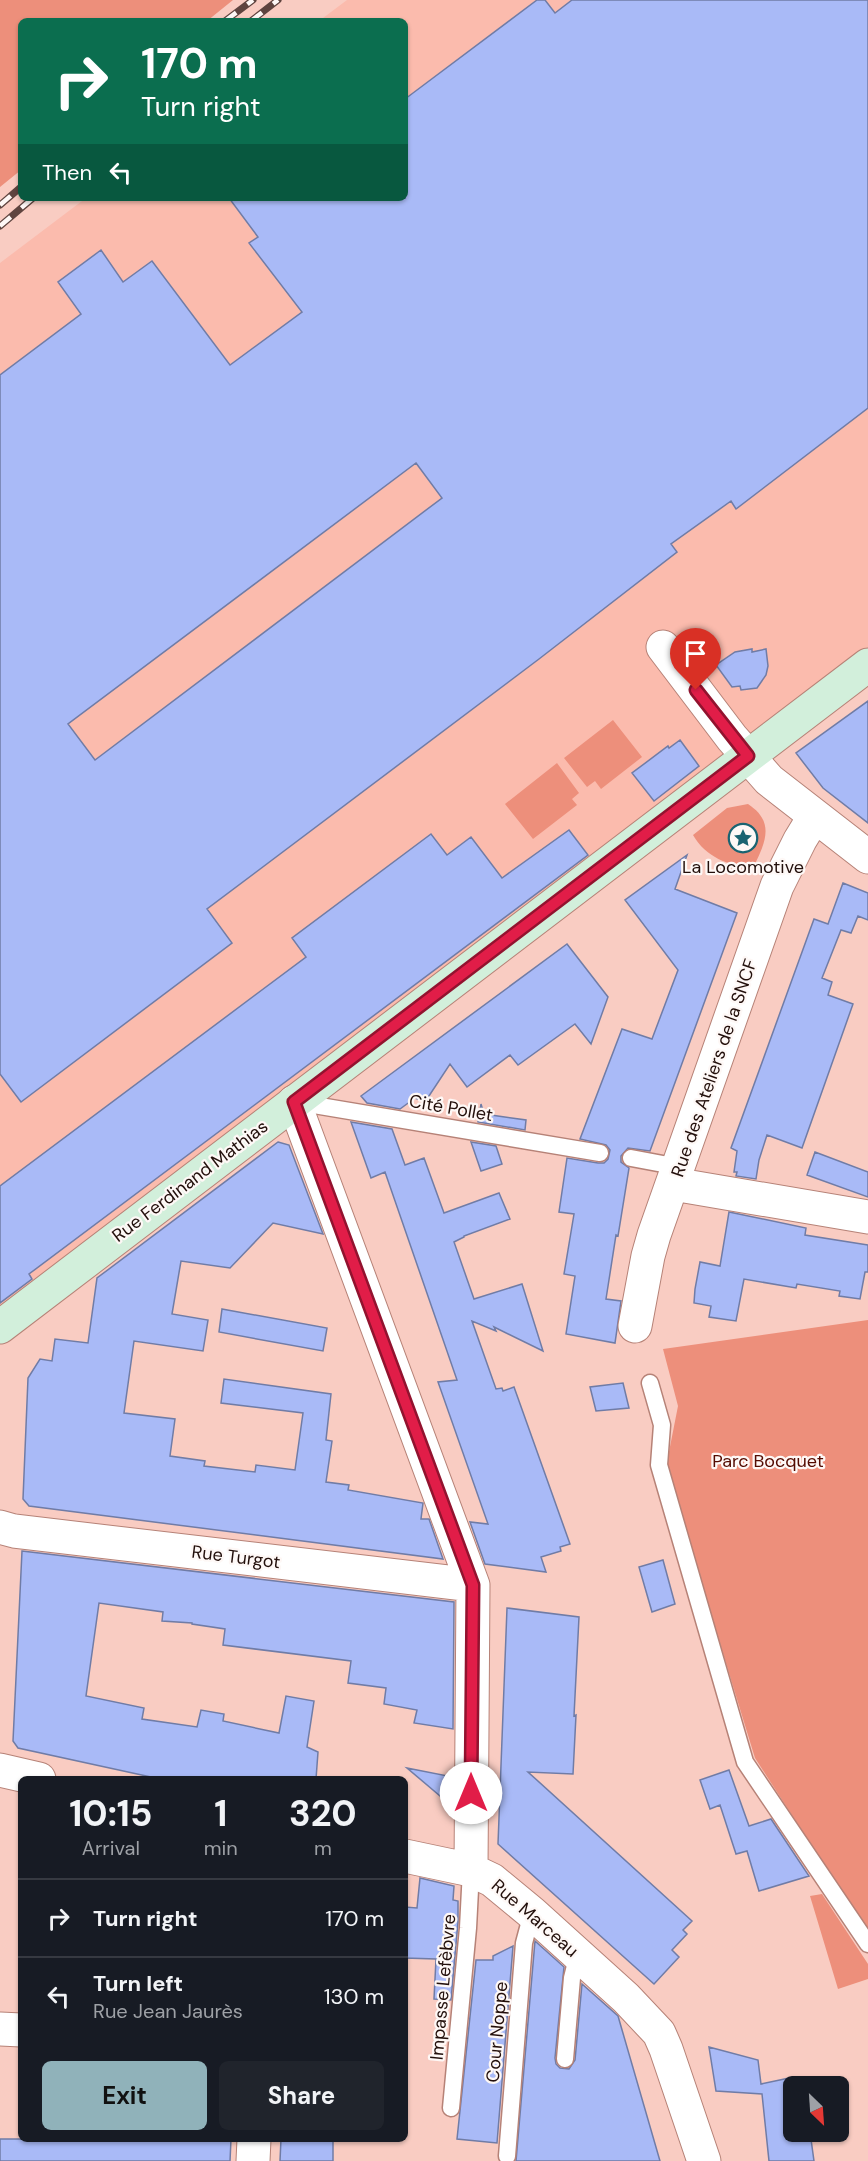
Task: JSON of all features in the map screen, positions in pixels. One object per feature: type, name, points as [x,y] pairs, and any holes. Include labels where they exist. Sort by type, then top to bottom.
[{"type":"street","points":[[663,647],[769,780],[868,857]]},
{"type":"street","name":"Rue Ferdinand Mathias","points":[[0,1327],[868,665]]},
{"type":"street","name":"Rue des Ateliers de la SNCF","points":[[635,1326],[648,1256],[777,886],[814,817]]},
{"type":"street","name":"Rue Marceau","points":[[294,1102],[473,1585],[471,1870],[492,1880],[532,1913],[626,1998],[659,2033],[704,2161]]},
{"type":"street","points":[[676,1176],[868,1217]]},
{"type":"street","name":"Rue Turgot","points":[[0,1527],[473,1585]]},
{"type":"street","points":[[0,1770],[26,1776]]},
{"type":"street","points":[[408,1857],[471,1870]]},
{"type":"street","points":[[0,2029],[18,2030]]},
{"type":"street","points":[[253,2161],[254,2142]]},
{"type":"lane","name":"Cité Pollet","points":[[294,1102],[600,1153]]},
{"type":"lane","points":[[631,1158],[676,1176]]},
{"type":"lane","points":[[650,1383],[662,1425],[659,1465],[745,1762],[868,1944]]},
{"type":"lane","name":"Impasse Lefèbvre","points":[[451,2108],[468,1928],[471,1870]]},
{"type":"lane","name":"Cour Noppe","points":[[507,2156],[524,1943],[532,1913]]},
{"type":"lane","points":[[565,2059],[572,1978],[578,1954]]},
{"type":"shaded area","points":[[347,0],[868,0],[868,650],[0,1309],[0,263],[82,201],[408,201],[408,18],[323,18]]},
{"type":"green space","points":[[0,0],[233,0],[211,18],[18,18],[18,172],[0,187]]},
{"type":"green space","points":[[613,720],[642,757],[601,789],[595,781],[587,787],[564,758]]},
{"type":"green space","points":[[557,763],[579,793],[572,799],[577,805],[533,839],[505,804]]},
{"type":"green space","points":[[748,804],[763,819],[765,827],[764,843],[752,870],[711,855],[693,835],[727,808]]},
{"type":"green space","name":"Parc Bocquet","points":[[868,1320],[868,1929],[755,1758],[666,1467],[678,1406],[663,1349]]},
{"type":"green space","points":[[822,1894],[868,1964],[868,1979],[838,1989],[810,1896]]},
{"type":"building","points":[[537,0],[545,0],[555,13],[572,0],[868,0],[868,408],[736,509],[731,501],[671,544],[677,552],[207,909],[232,943],[21,1102],[0,1074],[0,375],[81,314],[58,282],[101,250],[123,282],[152,261],[230,365],[302,312],[249,243],[258,237],[231,201],[408,201],[408,97]],"holes":[[[416,463],[442,498],[95,760],[68,724]]]},
{"type":"building","points":[[752,649],[752,652],[766,649],[768,666],[766,675],[757,688],[741,690],[740,686],[732,687],[716,665],[735,652]]},
{"type":"building","points":[[868,701],[868,823],[823,788],[796,753]]},
{"type":"building","points":[[680,740],[699,766],[654,801],[632,773],[668,746],[669,748]]},
{"type":"building","points":[[569,830],[588,855],[29,1274],[32,1279],[0,1303],[0,1186],[306,957],[292,938],[431,834],[447,855],[471,837],[502,878]]},
{"type":"building","points":[[687,855],[675,889],[737,913],[650,1151],[628,1148],[621,1156],[621,1162],[629,1168],[606,1299],[621,1301],[615,1343],[566,1334],[575,1276],[564,1274],[574,1214],[559,1212],[567,1158],[598,1163],[604,1163],[608,1159],[610,1150],[606,1145],[580,1139],[622,1029],[652,1039],[678,970],[625,900]]},
{"type":"building","points":[[843,883],[868,893],[868,920],[858,916],[851,933],[841,930],[822,978],[832,982],[828,995],[853,1004],[802,1148],[767,1135],[756,1179],[736,1176],[737,1172],[734,1172],[737,1151],[731,1148],[814,919],[828,924]]},
{"type":"building","points":[[567,944],[608,997],[591,1044],[575,1024],[518,1065],[510,1055],[467,1087],[450,1064],[425,1102],[415,1098],[400,1109],[367,1103],[361,1096]]},
{"type":"building","points":[[481,1104],[484,1114],[526,1120],[525,1130],[478,1122]]},
{"type":"building","points":[[351,1122],[392,1129],[405,1165],[424,1158],[444,1213],[499,1193],[510,1219],[454,1242],[474,1299],[522,1284],[543,1351],[494,1327],[496,1331],[472,1321],[496,1389],[502,1388],[503,1391],[514,1387],[570,1544],[560,1547],[561,1551],[541,1557],[546,1572],[485,1564],[470,1522],[488,1524],[438,1382],[457,1380],[385,1172],[371,1178]]},
{"type":"building","points":[[278,1142],[289,1145],[323,1234],[273,1223],[230,1268],[181,1261],[172,1314],[208,1320],[203,1351],[134,1341],[124,1413],[175,1419],[170,1456],[205,1461],[204,1466],[255,1472],[256,1465],[295,1470],[303,1413],[221,1403],[224,1379],[331,1394],[326,1440],[332,1441],[326,1482],[349,1485],[348,1490],[423,1503],[421,1519],[429,1519],[443,1559],[29,1506],[23,1499],[28,1378],[40,1359],[52,1361],[55,1339],[88,1343],[97,1278]]},
{"type":"building","points":[[471,1142],[496,1146],[502,1164],[481,1171]]},
{"type":"building","points":[[815,1152],[868,1172],[868,1197],[807,1175]]},
{"type":"building","points":[[729,1212],[806,1228],[805,1235],[868,1245],[868,1272],[865,1272],[860,1299],[839,1296],[840,1291],[797,1284],[796,1288],[744,1279],[736,1321],[709,1317],[711,1306],[694,1303],[700,1262],[720,1266]]},
{"type":"building","points":[[222,1309],[327,1328],[323,1351],[219,1332]]},
{"type":"building","points":[[623,1383],[629,1408],[596,1411],[590,1387]]},
{"type":"building","points":[[22,1551],[454,1602],[453,1729],[414,1723],[417,1710],[384,1704],[386,1688],[348,1683],[351,1661],[223,1645],[225,1629],[162,1621],[163,1612],[99,1603],[86,1696],[144,1708],[142,1719],[197,1727],[201,1710],[224,1714],[223,1721],[279,1733],[286,1696],[314,1701],[307,1747],[318,1752],[316,1776],[146,1776],[18,1748],[13,1741]]},
{"type":"building","points":[[663,1560],[675,1604],[652,1612],[639,1567]]},
{"type":"building","points":[[507,1608],[579,1617],[573,1774],[528,1772],[692,1921],[683,1930],[687,1934],[672,1950],[679,1957],[654,1984],[498,1844]]},
{"type":"building","points":[[407,1768],[453,1777],[453,1807]]},
{"type":"building","points":[[729,1770],[749,1826],[771,1819],[809,1876],[759,1891],[747,1851],[736,1854],[720,1805],[710,1809],[700,1780]]},
{"type":"building","points":[[420,1878],[454,1886],[453,1900],[458,1901],[458,1922],[451,2000],[434,1999],[436,1959],[408,1958],[408,1907],[417,1908]]},
{"type":"building","points":[[535,1941],[564,1967],[556,2064],[560,2068],[569,2069],[575,2060],[582,1984],[618,2016],[660,2161],[516,2161]]},
{"type":"building","points":[[513,1946],[497,2143],[457,2139],[476,1960],[493,1960],[493,1956]]},
{"type":"building","points":[[709,2047],[758,2060],[761,2084],[783,2079],[783,2142],[811,2142],[814,2161],[769,2161],[762,2094],[716,2091]]},
{"type":"building","points":[[0,2139],[18,2139],[18,2142],[231,2142],[230,2161],[0,2161]]},
{"type":"building","points":[[281,2142],[333,2142],[333,2161],[280,2161]]},
{"type":"railway","points":[[229,18],[253,0]]},
{"type":"railway","points":[[255,18],[278,0]]},
{"type":"railway","points":[[0,205],[18,190]]},
{"type":"railway","points":[[0,226],[29,201]]},
{"type":"place","name":"La Locomotive","points":[[743,838]]},
{"type":"route","points":[[471,1793],[473,1585],[294,1102],[748,756],[696,690]]}]
